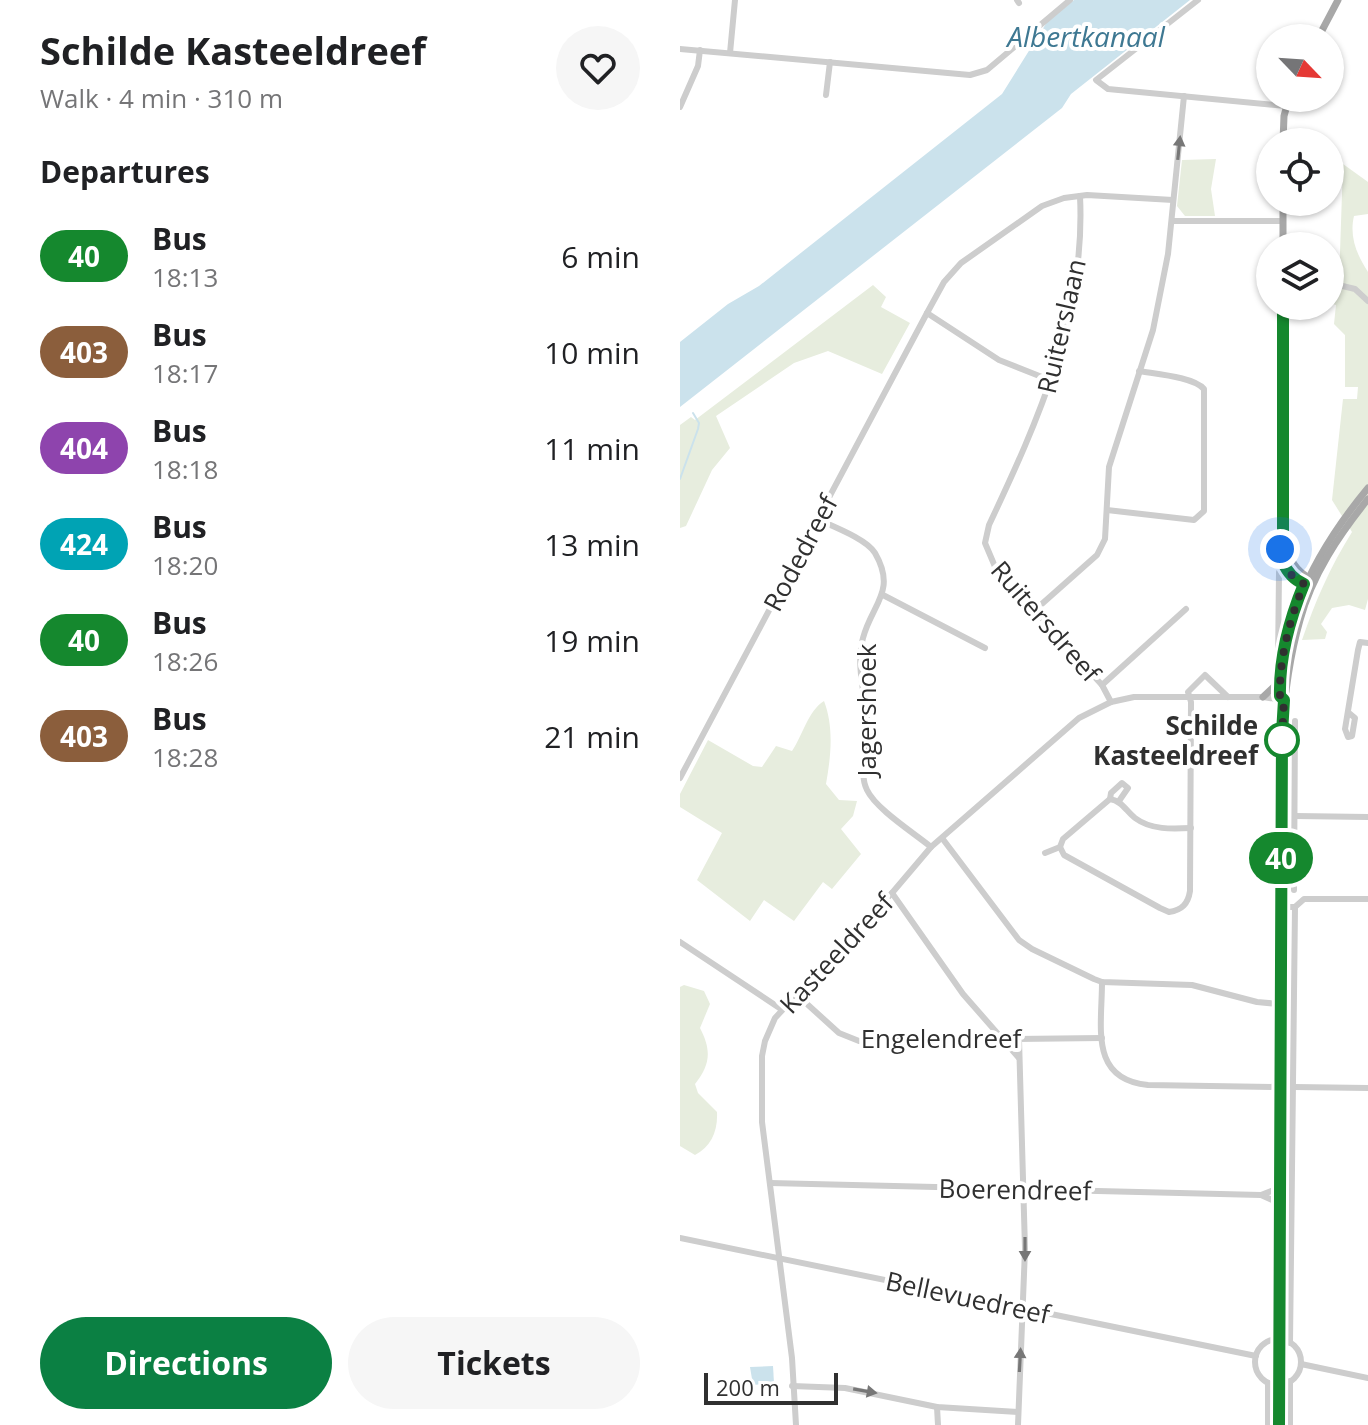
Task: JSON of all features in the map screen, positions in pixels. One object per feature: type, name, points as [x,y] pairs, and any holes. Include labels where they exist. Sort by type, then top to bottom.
[{"type":"main road","points":[[1325,24],[1338,0]]},
{"type":"main road","points":[[1283,216],[1283,232]]},
{"type":"main road","points":[[1283,320],[1283,531],[1280,549],[1294,580],[1310,583]]},
{"type":"main road","points":[[1284,704],[1280,696],[1280,681],[1287,641],[1310,583],[1341,521],[1368,488]]},
{"type":"main road","points":[[1279,1425],[1279,1004],[1284,704],[1310,583],[1368,499]]},
{"type":"main road","points":[[1263,697],[1280,681]]},
{"type":"street","points":[[730,53],[735,0]]},
{"type":"street","points":[[680,49],[962,75],[979,73],[993,65],[1070,0]]},
{"type":"street","points":[[1198,0],[1096,80],[1108,89],[1256,100]]},
{"type":"street","points":[[680,107],[698,66],[700,50]]},
{"type":"street","points":[[826,95],[830,62]]},
{"type":"street","points":[[1035,610],[1097,555],[1105,539],[1109,467],[1157,315],[1172,220],[1184,96]]},
{"type":"street","name":"Rodedreef","points":[[680,778],[944,282],[961,263],[1042,206],[1080,196],[1111,195],[1173,202]]},
{"type":"street","name":"Ruiterslaan","points":[[1023,452],[1052,381],[1067,321],[1077,266],[1080,196]]},
{"type":"street","points":[[1172,220],[1283,221]]},
{"type":"street","points":[[1344,286],[1355,289],[1368,301]]},
{"type":"street","points":[[927,313],[999,360],[1052,381]]},
{"type":"street","points":[[1107,510],[1194,520],[1204,511],[1204,389],[1199,383],[1189,380],[1139,371]]},
{"type":"street","name":"Ruitersdreef","points":[[1023,452],[989,525],[985,543],[996,569],[1102,685],[1111,702]]},
{"type":"street","points":[[817,519],[872,549],[884,580],[883,595],[985,648]]},
{"type":"street","points":[[1278,663],[1279,572],[1289,565]]},
{"type":"street","name":"Jagershoek","points":[[883,595],[862,639],[860,653],[869,738],[864,779],[866,789],[876,801],[931,847]]},
{"type":"street","points":[[1102,685],[1186,609]]},
{"type":"street","points":[[1349,713],[1360,642],[1368,643]]},
{"type":"street","name":"Kasteeldreef","points":[[1190,697],[1188,692],[1205,675],[1229,697]]},
{"type":"street","name":"Kasteeldreef","points":[[796,1425],[792,1358],[762,1122],[762,1056],[769,1028],[781,1009],[892,893],[931,847],[1079,718],[1111,702],[1134,697],[1263,697],[1284,704]]},
{"type":"street","points":[[1119,801],[1128,788],[1122,783],[1111,793],[1110,799],[1063,839],[1060,847],[1064,855],[1160,908],[1175,911],[1189,899],[1190,697]]},
{"type":"street","points":[[1294,890],[1295,721]]},
{"type":"street","points":[[1110,799],[1119,801],[1141,822],[1157,827],[1191,828]]},
{"type":"street","points":[[1295,816],[1368,817]]},
{"type":"street","points":[[942,838],[1025,945],[1102,982],[1192,985],[1257,1002],[1279,1004]]},
{"type":"street","points":[[1045,853],[1060,847]]},
{"type":"street","points":[[1281,890],[1294,890],[1304,899]]},
{"type":"street","points":[[892,893],[963,994],[1021,1060]]},
{"type":"street","points":[[1281,907],[1295,907],[1304,899],[1368,899]]},
{"type":"street","points":[[1290,1343],[1295,907]]},
{"type":"street","points":[[680,942],[781,1009]]},
{"type":"street","points":[[1102,982],[1102,1049],[1113,1072],[1131,1084],[1279,1087]]},
{"type":"street","name":"Engelendreef","points":[[796,994],[839,1033],[859,1041],[1102,1038]]},
{"type":"street","points":[[1018,1425],[1024,1189],[1019,1039]]},
{"type":"street","points":[[1294,1087],[1368,1088]]},
{"type":"street","name":"Boerendreef","points":[[770,1183],[1261,1195],[1279,1203]]},
{"type":"street","name":"Boerendreef","points":[[1261,1195],[1279,1188]]},
{"type":"street","name":"Bellevuedreef","points":[[680,1238],[1256,1356]]},
{"type":"street","points":[[1279,1339],[1290,1343],[1299,1352],[1301,1364],[1296,1377],[1279,1385],[1268,1383],[1258,1372],[1256,1356],[1268,1342],[1279,1339]]},
{"type":"street","points":[[1301,1364],[1368,1378]]},
{"type":"street","points":[[1290,1381],[1290,1425]]},
{"type":"street","points":[[1268,1383],[1268,1425]]},
{"type":"street","points":[[792,1386],[864,1390],[937,1407],[1018,1412]]},
{"type":"street","points":[[937,1407],[938,1425]]},
{"type":"green space","points":[[1216,159],[1211,189],[1215,216],[1185,216],[1177,206],[1182,160]]},
{"type":"green space","points":[[1344,165],[1368,182],[1368,214],[1354,216],[1353,238],[1368,272],[1368,599],[1365,610],[1349,605],[1332,608],[1321,624],[1327,632],[1325,639],[1302,640],[1324,585],[1352,532],[1332,500],[1343,399],[1357,399],[1358,387],[1345,387],[1345,335],[1334,324],[1334,320],[1344,320],[1344,232],[1341,232],[1341,216],[1344,216]]},
{"type":"green space","points":[[873,285],[886,297],[881,307],[910,323],[882,374],[828,351],[794,363],[716,416],[730,448],[712,470],[686,526],[680,528],[680,425],[691,417],[695,420]]},
{"type":"green space","points":[[824,701],[831,742],[826,784],[839,800],[857,801],[853,816],[841,829],[861,854],[832,889],[823,882],[794,921],[764,900],[750,921],[697,880],[722,833],[680,807],[680,794],[708,740],[753,766],[762,767],[776,746],[792,751],[810,717]]},
{"type":"green space","points":[[684,985],[704,991],[710,1004],[700,1028],[708,1058],[695,1084],[698,1093],[717,1112],[712,1138],[695,1155],[680,1146],[680,987]]},
{"type":"water","name":"Albertkanaal","points":[[1074,0],[1190,0],[1071,94],[1062,108],[680,407],[680,342],[728,304],[759,286],[1002,94],[1047,22]]},
{"type":"water","points":[[773,1366],[774,1383],[753,1385],[750,1367]]},
{"type":"waterway","points":[[680,479],[698,429],[699,423],[693,413]]},
{"type":"bus line","name":"40","points":[[1279,1425],[1279,1023],[1284,700],[1280,696],[1280,681],[1287,641],[1304,584],[1294,580],[1280,549],[1283,531],[1283,320]]},
{"type":"place","name":"Schilde Kasteeldreef","points":[[1282,740]]},
{"type":"route","points":[[1280,549],[1294,580],[1304,584],[1287,641],[1280,681],[1280,696],[1284,700],[1282,740]]}]
